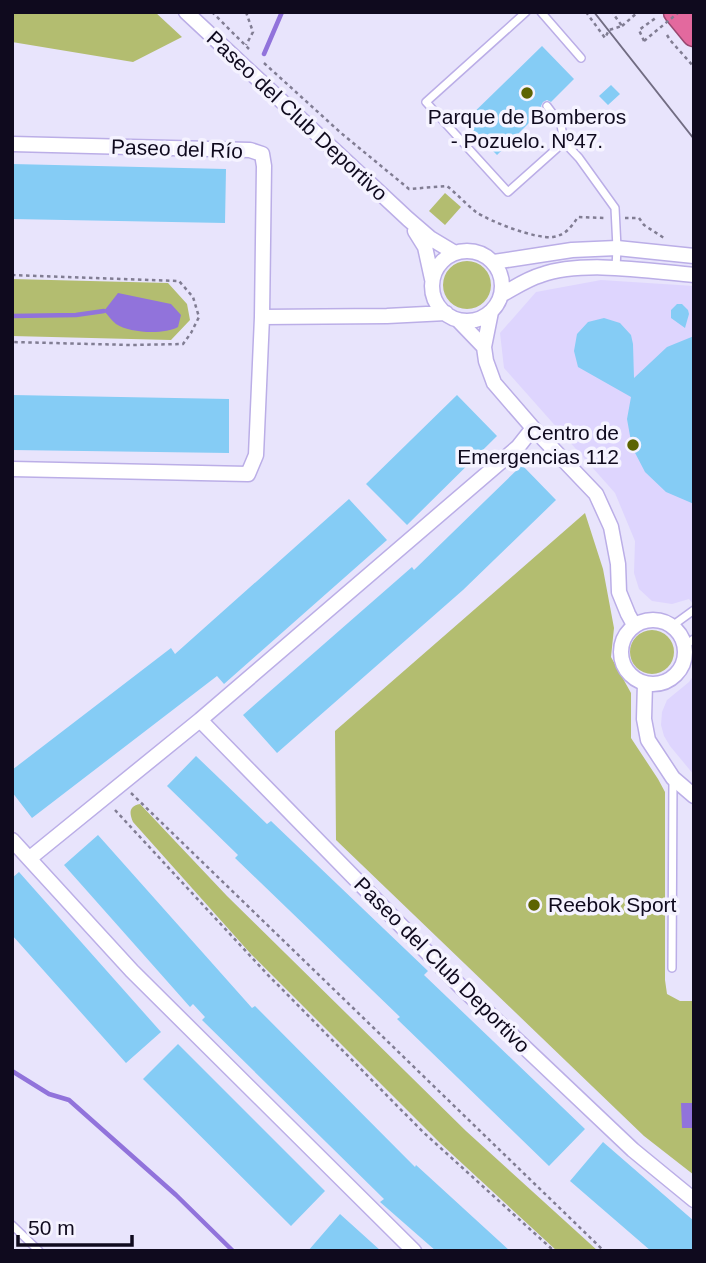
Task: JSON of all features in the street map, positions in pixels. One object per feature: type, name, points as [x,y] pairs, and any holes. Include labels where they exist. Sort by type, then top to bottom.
[{"type":"highway","points":[[677,12],[694,34]]},
{"type":"street","name":"Paseo del Club Deportivo","points":[[186,12],[430,239],[454,253]]},
{"type":"street","name":"Paseo del Río","points":[[12,144],[250,150],[262,154],[264,166],[262,317],[256,455],[248,474],[12,469]]},
{"type":"street","name":"Paseo del Club Deportivo","points":[[408,219],[425,247],[433,286]]},
{"type":"street","points":[[494,262],[572,250],[617,248],[694,256]]},
{"type":"street","points":[[262,317],[452,317],[470,321],[491,312],[498,304],[503,283],[500,272],[494,262],[476,251],[454,253],[444,259],[437,268],[433,286],[415,306],[387,316]]},
{"type":"street","points":[[501,295],[540,275],[564,270],[647,269],[694,275]]},
{"type":"street","points":[[433,286],[440,308],[484,347]]},
{"type":"street","points":[[491,312],[484,347],[494,383],[596,494],[611,527],[618,564],[619,592],[634,625]]},
{"type":"street","points":[[30,858],[200,720],[522,443],[533,428]]},
{"type":"street","points":[[653,619],[672,626],[689,642],[682,667],[666,681],[656,684],[635,679],[622,663],[621,642],[626,632],[634,625],[653,619]]},
{"type":"street","points":[[645,683],[644,719],[648,740],[673,778],[694,796]]},
{"type":"street","name":"Paseo del Club Deportivo","points":[[200,720],[461,986],[633,1150],[694,1200]]},
{"type":"street","points":[[12,840],[132,971],[414,1251]]},
{"type":"lane","points":[[526,12],[426,102],[508,192],[564,142]]},
{"type":"lane","points":[[541,12],[581,58]]},
{"type":"lane","points":[[547,106],[561,125],[564,142],[615,208],[616,268]]},
{"type":"lane","points":[[672,626],[694,610]]},
{"type":"lane","points":[[672,968],[673,778]]},
{"type":"lane","points":[[12,1226],[39,1251]]},
{"type":"path","points":[[212,12],[254,53]]},
{"type":"path","points":[[246,12],[253,32],[246,46]]},
{"type":"path","points":[[586,12],[605,38],[609,30],[622,26],[638,12]]},
{"type":"path","points":[[612,12],[622,26]]},
{"type":"path","points":[[656,12],[659,16],[639,30],[644,41],[677,12]]},
{"type":"path","points":[[262,61],[341,133],[409,189],[447,186],[475,211],[490,220],[513,230],[537,235],[553,237],[570,229],[578,217],[639,218],[644,225],[666,239]]},
{"type":"path","points":[[12,275],[179,281],[193,297],[199,317],[183,344],[12,342]]},
{"type":"path","points":[[121,784],[604,1251]]},
{"type":"path","points":[[105,799],[267,974],[423,1132],[554,1251]]},
{"type":"shaded area","name":"Centro de Emergencias 112","points":[[601,280],[694,286],[694,605],[689,599],[672,604],[652,601],[639,589],[634,573],[635,541],[615,493],[504,368],[500,333],[536,292]]},
{"type":"shaded area","points":[[118,293],[171,304],[181,315],[178,327],[147,332],[116,324],[104,311]]},
{"type":"shaded area","points":[[694,675],[694,775],[670,746],[661,725],[667,700]]},
{"type":"shaded area","points":[[681,1103],[694,1103],[694,1128],[682,1128]]},
{"type":"green space","points":[[12,12],[155,12],[182,37],[133,62],[12,42]]},
{"type":"green space","points":[[445,193],[461,207],[445,225],[429,211]]},
{"type":"green space","points":[[467,261],[484,268],[491,285],[484,302],[467,309],[450,302],[443,285],[450,268]]},
{"type":"green space","points":[[12,279],[168,283],[187,304],[190,320],[171,340],[12,336]]},
{"type":"green space","name":"Reebok Sport","points":[[585,513],[603,569],[614,628],[611,657],[631,693],[631,738],[665,792],[665,980],[667,994],[680,1001],[694,1001],[694,1175],[644,1136],[336,840],[335,731]]},
{"type":"green space","points":[[652,630],[667,637],[674,652],[667,667],[652,674],[637,667],[630,652],[637,637]]},
{"type":"green space","points":[[140,804],[227,896],[466,1131],[598,1251],[557,1251],[440,1143],[250,953],[133,822],[131,810]]},
{"type":"building","name":"Parque de Bomberos - Pozuelo. Nº47.","points":[[542,46],[574,79],[551,102],[543,102],[542,110],[497,155],[464,122]]},
{"type":"building","points":[[611,85],[620,94],[608,105],[599,96]]},
{"type":"building","points":[[12,164],[226,169],[225,223],[12,219]]},
{"type":"building","points":[[677,304],[682,304],[688,310],[685,328],[671,318],[671,310]]},
{"type":"building","name":"Centro de Emergencias 112","points":[[604,318],[620,323],[631,335],[634,378],[667,347],[694,336],[694,504],[666,492],[645,472],[632,447],[627,419],[631,397],[578,367],[574,351],[577,334],[588,322]]},
{"type":"building","points":[[12,395],[229,399],[229,453],[12,450]]},
{"type":"building","points":[[457,395],[497,436],[407,525],[366,484]]},
{"type":"building","points":[[522,465],[556,500],[463,590],[277,753],[243,715],[412,567],[414,570]]},
{"type":"building","points":[[349,499],[387,540],[224,684],[217,676],[32,818],[12,792],[12,770],[171,648],[175,654]]},
{"type":"building","points":[[196,756],[267,824],[271,821],[428,971],[424,975],[585,1129],[549,1166],[235,858],[238,855],[167,786]]},
{"type":"building","points":[[98,835],[252,1008],[255,1006],[415,1167],[416,1165],[510,1251],[436,1251],[380,1202],[384,1199],[202,1020],[205,1017],[193,1004],[190,1007],[64,865]]},
{"type":"building","points":[[19,872],[161,1032],[126,1063],[12,935],[12,878]]},
{"type":"building","points":[[178,1044],[325,1191],[291,1226],[143,1079]]},
{"type":"building","points":[[603,1142],[694,1221],[694,1251],[651,1251],[570,1181]]},
{"type":"building","points":[[340,1214],[381,1251],[308,1251]]},
{"type":"waterway","points":[[264,54],[282,12]]},
{"type":"waterway","points":[[12,316],[76,315],[104,311]]},
{"type":"waterway","points":[[12,1071],[49,1094],[69,1100],[176,1195],[233,1251]]},
{"type":"tram line","points":[[594,12],[694,139]]},
{"type":"place","name":"Parque de Bomberos - Pozuelo. Nº47.","points":[[527,93]]},
{"type":"place","name":"Centro de Emergencias 112","points":[[633,445]]},
{"type":"place","name":"Reebok Sport","points":[[534,905]]}]
